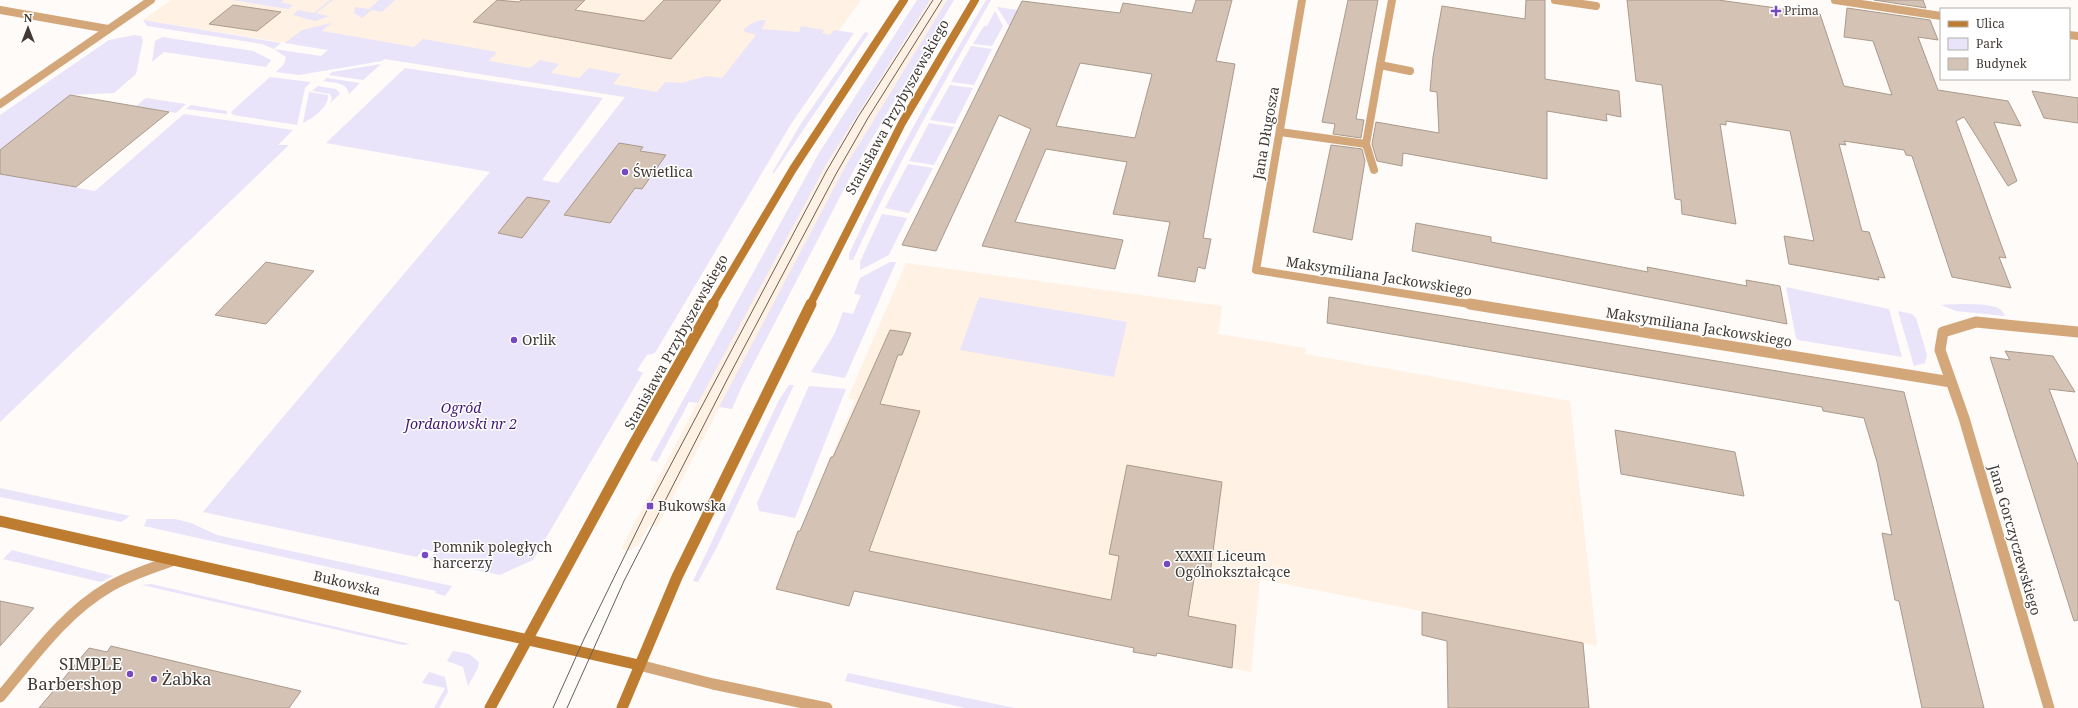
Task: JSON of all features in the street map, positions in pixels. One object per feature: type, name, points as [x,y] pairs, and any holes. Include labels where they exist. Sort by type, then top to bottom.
[{"type":"main road","name":"Stanisława Przybyszewskiego","points":[[490,708],[526,640],[682,360],[778,193],[904,0]]},
{"type":"main road","name":"Stanisława Przybyszewskiego","points":[[622,708],[677,578],[852,220],[902,123],[975,0]]},
{"type":"main road","name":"Bukowska","points":[[0,521],[421,615],[639,666]]},
{"type":"street","points":[[0,104],[151,0]]},
{"type":"street","name":"Jana Długosza","points":[[1256,270],[1302,0]]},
{"type":"street","points":[[1374,170],[1366,144],[1392,0]]},
{"type":"street","points":[[1555,0],[1596,6]]},
{"type":"street","points":[[1835,0],[1863,2],[1940,16]]},
{"type":"street","points":[[0,10],[108,29]]},
{"type":"street","points":[[1380,65],[1410,70]]},
{"type":"street","points":[[1280,132],[1366,144]]},
{"type":"street","name":"Maksymiliana Jackowskiego","points":[[1256,270],[1951,382]]},
{"type":"street","points":[[1951,382],[1940,350],[1943,332],[1976,322],[2078,332]]},
{"type":"street","name":"Jana Gorczyczewskiego","points":[[1951,382],[1964,418],[2049,708]]},
{"type":"street","points":[[0,697],[65,622],[92,598],[137,573],[174,560]]},
{"type":"street","name":"Bukowska","points":[[639,666],[713,684],[827,708]]},
{"type":"shaded area","points":[[171,0],[861,0],[833,39],[791,124],[143,20]]},
{"type":"shaded area","points":[[930,0],[947,0],[846,165],[657,527],[649,525],[638,545],[629,551],[621,549],[725,350],[827,163]]},
{"type":"shaded area","points":[[906,263],[1222,306],[1218,334],[1306,348],[1305,354],[1570,401],[1597,646],[1260,579],[1251,672],[1157,653],[1156,657],[1133,652],[1133,647],[857,585],[849,606],[776,589],[791,547],[798,531],[801,531],[855,400],[848,398]]},
{"type":"green space","points":[[232,0],[284,0],[281,2],[293,5],[288,9]]},
{"type":"green space","points":[[330,0],[333,0],[316,13],[328,16],[327,17],[315,21],[293,15],[298,10],[314,13]]},
{"type":"green space","points":[[379,0],[395,0],[382,12],[372,10],[362,18],[354,13],[355,7],[369,9]]},
{"type":"green space","points":[[917,0],[930,0],[827,163],[698,403],[689,402],[657,462],[650,460],[819,153]]},
{"type":"green space","points":[[947,0],[954,0],[856,166],[742,386],[732,409],[719,407],[846,165]]},
{"type":"green space","points":[[986,0],[991,0],[919,128],[853,260],[849,260],[849,254],[880,189]]},
{"type":"green space","points":[[997,7],[1025,11],[1010,28]]},
{"type":"green space","points":[[995,11],[1003,26],[992,46],[973,44],[984,26],[987,26]]},
{"type":"green space","points":[[143,20],[281,43],[274,49],[262,44],[147,26]]},
{"type":"green space","name":"Ogród Jordanowski nr 2","points":[[762,20],[766,20],[762,29],[799,32],[801,26],[824,30],[822,33],[830,35],[834,30],[854,33],[791,124],[655,353],[647,355],[637,370],[643,373],[533,560],[500,575],[429,560],[435,552],[423,549],[417,557],[203,512],[490,172],[326,143],[405,68],[603,98],[542,180],[558,183],[625,97],[385,59],[382,61],[299,75],[276,72],[284,64],[286,57],[274,49],[321,56],[328,50],[285,43],[302,30],[331,23],[322,31],[414,47],[423,39],[497,52],[489,61],[530,68],[540,60],[559,64],[551,73],[579,78],[589,68],[621,74],[613,84],[657,92],[665,82],[682,83],[706,76],[722,78],[756,35],[743,31],[750,24]]},
{"type":"green space","points":[[865,32],[869,33],[774,173],[772,173],[800,125]]},
{"type":"green space","points":[[134,35],[141,36],[143,40],[136,74],[114,93],[70,95],[0,152],[0,115],[109,40]]},
{"type":"green space","points":[[162,37],[253,51],[271,60],[266,67],[164,52],[152,62],[155,41]]},
{"type":"green space","points":[[971,46],[992,49],[974,85],[951,82]]},
{"type":"green space","points":[[381,64],[363,80],[329,75],[332,72]]},
{"type":"green space","points":[[270,77],[311,82],[305,88],[297,125],[233,115],[231,112]]},
{"type":"green space","points":[[327,78],[360,83],[349,94],[346,87],[343,85],[323,81]]},
{"type":"green space","points":[[950,85],[973,88],[955,124],[930,120]]},
{"type":"green space","points":[[318,86],[336,89],[340,94],[330,103],[332,99],[330,94],[312,91]]},
{"type":"green space","points":[[309,92],[328,95],[328,99],[320,112],[303,123]]},
{"type":"green space","points":[[146,98],[186,104],[176,113],[136,106]]},
{"type":"green space","points":[[191,105],[227,111],[227,114],[186,109]]},
{"type":"green space","points":[[184,114],[293,130],[278,145],[289,145],[0,422],[0,174],[95,191]]},
{"type":"green space","points":[[929,123],[954,127],[934,165],[909,161]]},
{"type":"green space","points":[[908,164],[933,168],[909,213],[885,208]]},
{"type":"green space","points":[[882,214],[907,218],[889,255],[860,270],[860,262]]},
{"type":"green space","points":[[890,262],[896,262],[845,378],[811,372],[834,335],[843,312],[853,314],[861,295],[854,294],[860,278]]},
{"type":"green space","points":[[1786,287],[1889,309],[1902,357],[1798,340],[1796,338]]},
{"type":"green space","points":[[979,297],[1127,322],[1114,377],[960,350]]},
{"type":"green space","points":[[1969,304],[1996,307],[2003,312],[2005,316],[1956,311],[1941,305]]},
{"type":"green space","points":[[1898,311],[1912,314],[1916,318],[1927,355],[1925,363],[1914,366]]},
{"type":"green space","points":[[789,385],[794,385],[718,545],[698,582],[693,581],[779,400]]},
{"type":"green space","points":[[809,386],[846,389],[795,518],[759,511],[757,503]]},
{"type":"green space","points":[[0,488],[130,516],[121,522],[0,497]]},
{"type":"green space","points":[[147,519],[175,519],[191,523],[217,535],[452,586],[445,596],[435,593],[436,591],[144,526]]},
{"type":"green space","points":[[12,550],[113,576],[101,582],[3,559]]},
{"type":"green space","points":[[151,584],[410,644],[403,645],[142,585]]},
{"type":"green space","points":[[453,651],[469,654],[479,662],[478,668],[468,686],[463,667],[447,661]]},
{"type":"green space","points":[[429,672],[445,677],[448,692],[439,708],[434,708],[445,688],[422,683]]},
{"type":"green space","points":[[848,673],[1015,708],[965,708],[845,681]]},
{"type":"building","points":[[497,0],[519,2],[521,0],[585,0],[575,10],[644,21],[664,0],[721,0],[671,59],[473,22]]},
{"type":"building","points":[[1196,0],[1232,0],[1216,61],[1235,64],[1203,238],[1211,239],[1205,269],[1198,267],[1195,282],[1158,276],[1170,222],[1113,214],[1127,162],[1046,149],[1015,222],[1123,240],[1115,269],[982,246],[1031,129],[999,115],[936,251],[902,245],[1022,1],[1120,13],[1123,3],[1192,13]],"holes":[[[1080,63],[1152,74],[1135,138],[1056,126]]]},
{"type":"building","points":[[1348,0],[1378,0],[1356,119],[1364,120],[1361,138],[1333,134],[1335,124],[1322,122]]},
{"type":"building","points":[[1526,0],[1545,0],[1545,79],[1619,91],[1621,117],[1606,114],[1607,121],[1547,111],[1547,179],[1403,153],[1402,166],[1377,161],[1372,144],[1376,122],[1439,133],[1437,92],[1430,91],[1433,57],[1442,6],[1525,19]]},
{"type":"building","points":[[1627,0],[1718,0],[1820,14],[1844,86],[1892,95],[1873,41],[1844,37],[1847,8],[1930,20],[1938,40],[1918,37],[1938,90],[2008,101],[2021,126],[1994,122],[2017,181],[2008,186],[1964,117],[1956,121],[2006,258],[1999,257],[2011,288],[1952,277],[1912,156],[1906,155],[1904,150],[1844,141],[1846,145],[1839,144],[1862,231],[1869,232],[1885,278],[1878,277],[1879,280],[1789,264],[1784,236],[1814,241],[1790,131],[1726,121],[1726,125],[1720,124],[1736,224],[1682,214],[1681,200],[1675,199],[1662,85],[1636,81]]},
{"type":"building","points":[[1874,0],[1923,0],[1926,8]]},
{"type":"building","points":[[233,5],[281,12],[257,31],[209,24]]},
{"type":"building","points":[[2032,91],[2078,98],[2078,123],[2044,118]]},
{"type":"building","points":[[70,95],[169,112],[76,187],[0,174],[0,150]]},
{"type":"building","name":"Świetlica","points":[[619,143],[643,147],[640,151],[666,155],[642,189],[635,188],[610,223],[564,215]]},
{"type":"building","points":[[1331,145],[1362,149],[1365,161],[1352,240],[1313,232]]},
{"type":"building","points":[[527,197],[550,201],[522,238],[498,233]]},
{"type":"building","points":[[1416,223],[1491,237],[1491,242],[1648,272],[1647,267],[1747,286],[1746,280],[1780,286],[1787,324],[1412,251]]},
{"type":"building","points":[[266,262],[314,271],[266,324],[215,315]]},
{"type":"building","points":[[1329,297],[1904,392],[1984,708],[1922,708],[1899,601],[1895,600],[1882,533],[1892,535],[1877,462],[1864,418],[1823,411],[1822,407],[1327,323]]},
{"type":"building","name":"XXXII Liceum Ogólnokształcące","points":[[890,330],[911,333],[902,355],[898,355],[880,404],[920,411],[869,551],[1111,600],[1119,556],[1109,554],[1127,465],[1222,482],[1210,575],[1195,573],[1188,616],[1236,625],[1232,668],[1157,653],[1156,656],[1133,652],[1134,648],[854,591],[849,606],[776,589],[798,531],[800,531],[831,457],[833,457]]},
{"type":"building","points":[[2005,351],[2053,356],[2075,392],[2049,389],[2078,465],[2078,620],[2074,621],[1990,357],[2010,360]]},
{"type":"building","points":[[1615,430],[1735,452],[1744,496],[1621,474]]},
{"type":"building","points":[[0,601],[34,608],[0,646]]},
{"type":"building","points":[[1422,612],[1583,643],[1589,708],[1448,708],[1447,641],[1422,635]]},
{"type":"building","points":[[111,646],[301,691],[289,708],[39,708],[89,648],[107,652]]},
{"type":"tram line","points":[[553,708],[584,639],[650,504],[826,172],[858,117],[933,0]]},
{"type":"tram line","points":[[567,708],[624,581],[729,376],[836,174],[868,118],[942,0]]},
{"type":"place","name":"Prima","points":[[1776,11]]},
{"type":"place","name":"Świetlica","points":[[625,172]]},
{"type":"place","name":"Orlik","points":[[514,340]]},
{"type":"place","name":"Bukowska","points":[[650,506]]},
{"type":"place","name":"Pomnik poległych harcerzy","points":[[425,555]]},
{"type":"place","name":"XXXII Liceum Ogólnokształcące","points":[[1167,564]]},
{"type":"place","name":"SIMPLE Barbershop","points":[[130,674]]},
{"type":"place","name":"Żabka","points":[[154,679]]}]
